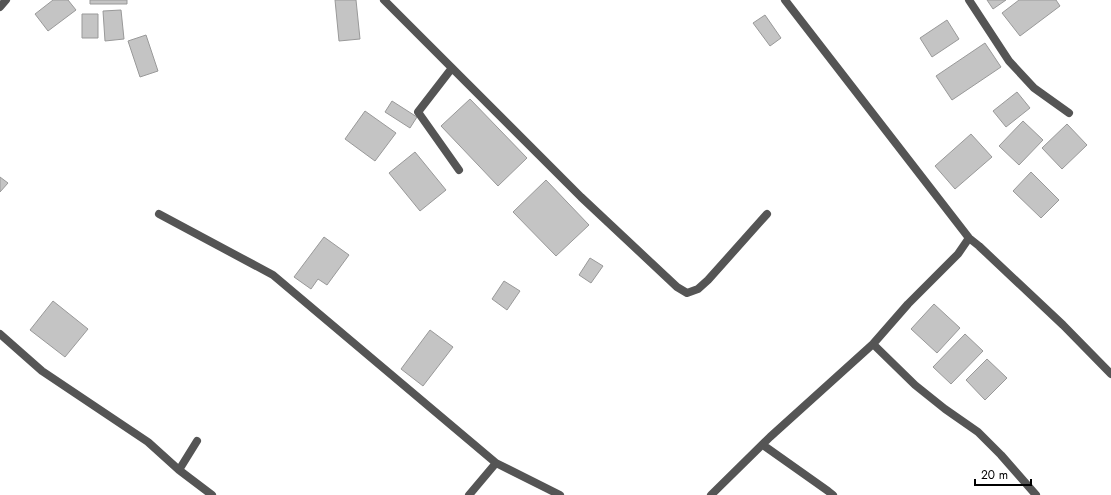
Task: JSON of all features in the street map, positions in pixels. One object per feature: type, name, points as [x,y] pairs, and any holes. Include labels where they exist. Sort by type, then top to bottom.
[{"type":"street","points":[[0,7],[6,0]]},
{"type":"street","points":[[384,0],[598,213],[677,287],[687,293],[698,289],[708,280],[767,214]]},
{"type":"street","points":[[785,0],[969,238],[1063,325],[1111,374]]},
{"type":"street","points":[[969,0],[1009,61],[1034,88],[1069,113]]},
{"type":"street","points":[[452,68],[418,112],[459,170]]},
{"type":"street","points":[[159,214],[273,275],[496,464],[560,495]]},
{"type":"street","points":[[711,495],[873,344],[908,304],[958,254],[969,238]]},
{"type":"street","points":[[0,334],[42,371],[148,442],[179,470],[212,495]]},
{"type":"street","points":[[873,344],[915,385],[944,409],[978,432],[1001,455],[1036,495]]},
{"type":"street","points":[[179,470],[197,442]]},
{"type":"street","points":[[763,445],[832,495]]},
{"type":"street","points":[[469,495],[496,464]]},
{"type":"building","points":[[53,0],[68,0],[76,10],[48,31],[35,14]]},
{"type":"building","points":[[90,0],[127,0],[127,4],[90,4]]},
{"type":"building","points":[[335,0],[356,0],[360,39],[339,41]]},
{"type":"building","points":[[987,0],[1006,0],[993,9]]},
{"type":"building","points":[[1019,0],[1056,0],[1060,6],[1020,36],[1002,13]]},
{"type":"building","points":[[121,10],[124,39],[105,41],[103,11]]},
{"type":"building","points":[[82,14],[98,14],[98,38],[82,38]]},
{"type":"building","points":[[765,15],[781,38],[770,46],[753,23]]},
{"type":"building","points":[[947,20],[959,39],[932,57],[920,38]]},
{"type":"building","points":[[146,35],[158,71],[140,77],[128,41]]},
{"type":"building","points":[[985,43],[1001,67],[952,100],[936,76]]},
{"type":"building","points":[[1017,92],[1030,108],[1006,127],[993,111]]},
{"type":"building","points":[[470,99],[527,158],[498,186],[441,126]]},
{"type":"building","points":[[392,101],[417,117],[410,128],[385,112]]},
{"type":"building","points":[[365,111],[396,133],[375,161],[345,139]]},
{"type":"building","points":[[1023,121],[1043,140],[1019,165],[999,146]]},
{"type":"building","points":[[1067,124],[1087,145],[1062,169],[1042,148]]},
{"type":"building","points":[[971,134],[992,157],[955,189],[935,166]]},
{"type":"building","points":[[415,152],[446,190],[420,211],[389,173]]},
{"type":"building","points":[[1031,172],[1059,200],[1041,218],[1013,191]]},
{"type":"building","points":[[0,177],[8,183],[0,192]]},
{"type":"building","points":[[546,180],[589,225],[556,256],[513,212]]},
{"type":"building","points":[[324,237],[349,255],[327,285],[318,279],[311,289],[294,277]]},
{"type":"building","points":[[590,258],[603,266],[591,283],[579,275]]},
{"type":"building","points":[[504,281],[520,291],[507,310],[492,299]]},
{"type":"building","points":[[53,301],[88,329],[65,357],[30,330]]},
{"type":"building","points":[[934,304],[960,328],[937,353],[911,329]]},
{"type":"building","points":[[430,330],[453,347],[423,386],[401,369]]},
{"type":"building","points":[[965,334],[983,351],[951,384],[933,367]]},
{"type":"building","points":[[987,359],[1007,378],[985,400],[966,380]]}]
